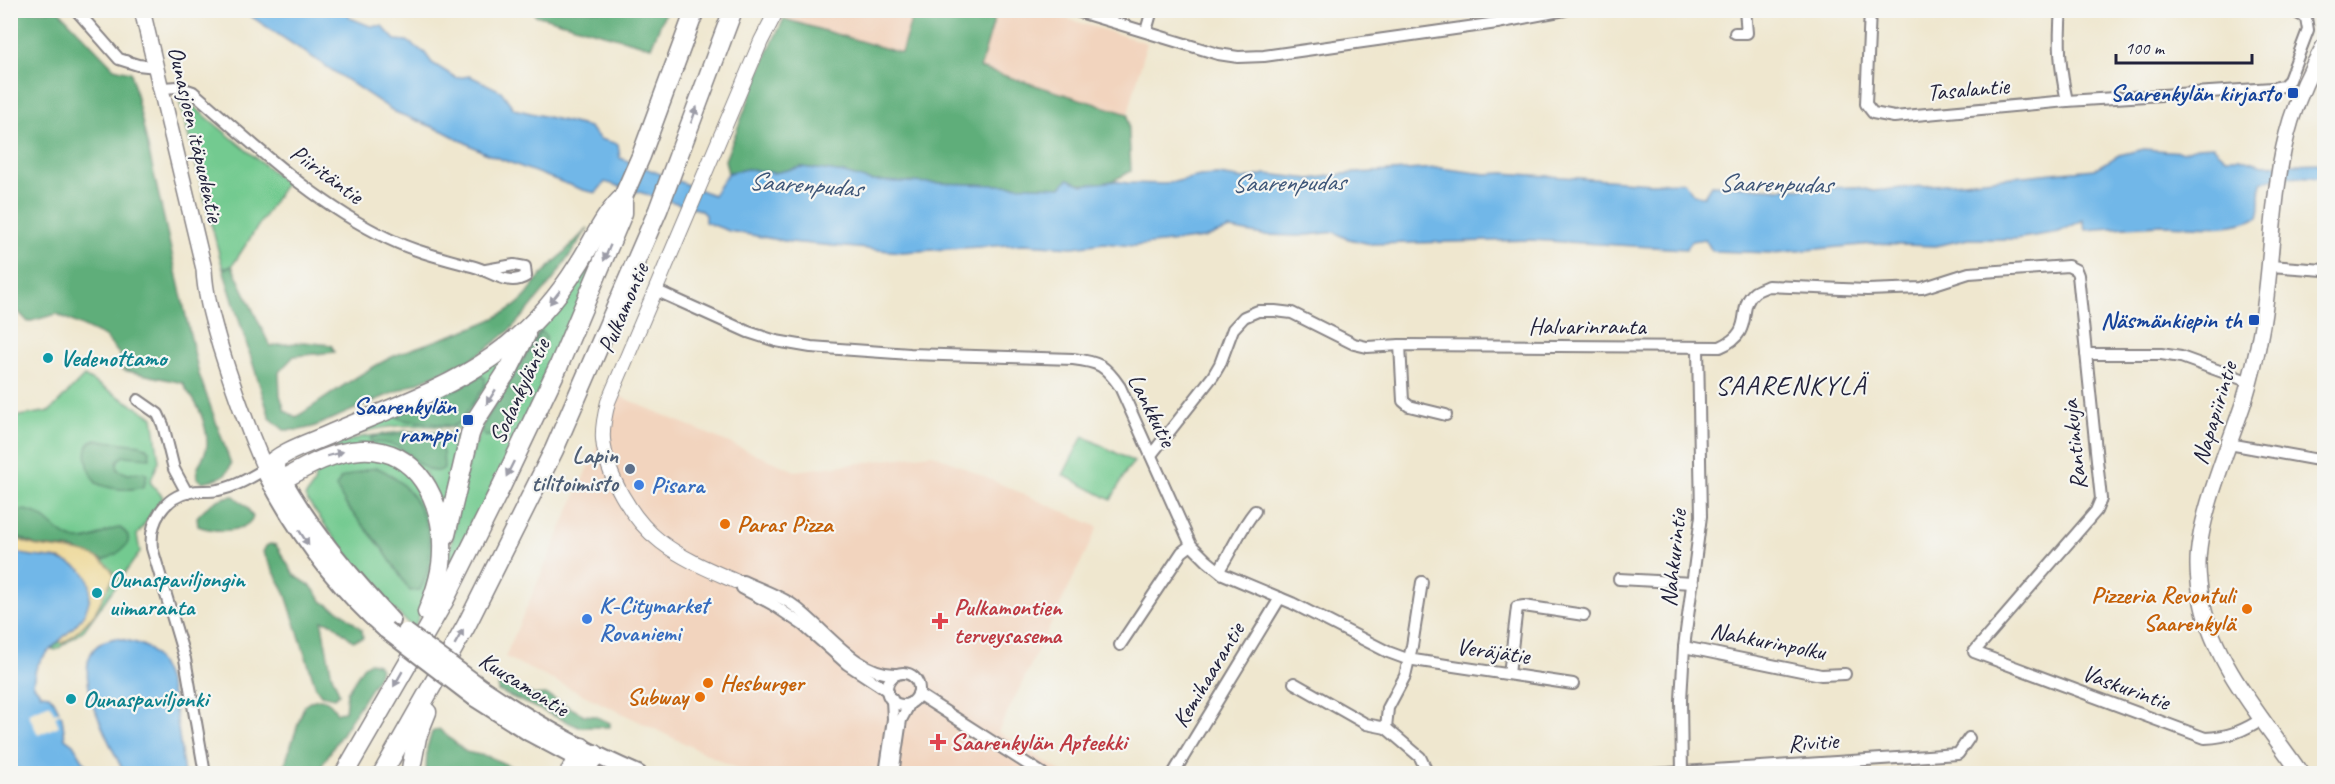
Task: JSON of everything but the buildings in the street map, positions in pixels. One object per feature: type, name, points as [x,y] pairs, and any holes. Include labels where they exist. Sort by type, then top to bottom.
[{"type":"highway","name":"Sodankyläntie","points":[[344,774],[466,558],[559,365],[623,213],[623,198],[695,10]]},
{"type":"highway","points":[[382,774],[471,617],[531,499],[574,406],[658,210],[733,10]]},
{"type":"highway","points":[[427,628],[426,614],[438,580],[442,549],[475,421],[510,366],[530,328],[566,284],[610,210],[623,198]]},
{"type":"highway","points":[[273,473],[465,374],[530,328]]},
{"type":"highway","points":[[273,473],[342,452],[364,450],[391,455],[413,468],[431,491],[441,521],[442,549]]},
{"type":"highway","points":[[411,772],[417,737],[432,701],[430,688]]},
{"type":"main road","name":"Ounasjoen itäpuolentie","points":[[142,10],[204,269],[211,282],[244,398],[273,473],[317,558],[344,590],[389,625]]},
{"type":"main road","name":"Napapiirintie","points":[[2301,774],[2232,675],[2211,635],[2203,603],[2198,566],[2202,534],[2250,382],[2261,330],[2277,195],[2291,120],[2316,61],[2325,46]]},
{"type":"main road","name":"Kuusamontie","points":[[389,625],[479,693],[582,762],[609,774]]},
{"type":"main road","name":"Kuusamontie","points":[[582,762],[638,774]]},
{"type":"street","points":[[76,10],[119,59],[138,66],[156,67]]},
{"type":"street","name":"Pulkamontie","points":[[777,10],[761,41],[700,181],[608,402],[603,437],[605,452],[610,468],[626,499],[654,537],[677,553],[735,581],[741,588],[772,604],[803,625],[847,664],[890,695]]},
{"type":"street","points":[[1073,10],[1218,54],[1238,57],[1264,56],[1497,23],[1565,10]]},
{"type":"street","points":[[1146,31],[1152,10]]},
{"type":"street","points":[[1735,33],[1747,33],[1745,10]]},
{"type":"street","name":"Tasalantie","points":[[1870,10],[1866,104],[1872,113],[1894,117],[2067,101],[2283,86],[2289,80],[2308,30],[2306,18],[2292,10]]},
{"type":"street","points":[[2061,10],[2058,44],[2067,101]]},
{"type":"street","points":[[2300,55],[2316,61]]},
{"type":"street","name":"Piiritäntie","points":[[162,88],[178,87],[192,92],[282,169],[356,221],[413,249],[486,270]]},
{"type":"street","name":"Halvarinranta","points":[[1151,455],[1213,376],[1233,329],[1244,317],[1258,312],[1292,313],[1354,344],[1367,347],[1400,345],[1720,347],[1733,342],[1740,334],[1749,300],[1755,292],[1768,286],[1867,290],[1922,288],[1969,273],[2068,266]]},
{"type":"street","name":"Rantinkuja","points":[[1974,652],[2096,511],[2101,499],[2078,275],[2076,270],[2068,266]]},
{"type":"street","points":[[2270,266],[2325,270]]},
{"type":"street","name":"Lankkutie","points":[[655,290],[748,332],[776,341],[811,347],[910,354],[1091,361],[1108,370],[1120,387],[1191,545],[1219,570],[1345,629],[1388,652],[1407,659]]},
{"type":"street","points":[[1400,345],[1403,401],[1409,406],[1446,415]]},
{"type":"street","name":"Nahkurintie","points":[[1682,772],[1681,700],[1684,647],[1701,516],[1698,347]]},
{"type":"street","points":[[2086,354],[2161,354],[2181,357],[2250,382]]},
{"type":"street","points":[[138,400],[158,414],[174,469],[187,493]]},
{"type":"street","points":[[2229,444],[2325,461]]},
{"type":"street","points":[[205,774],[185,659],[151,538],[163,507],[175,496],[218,490],[273,473]]},
{"type":"street","points":[[1219,570],[1230,554],[1240,530],[1255,511]]},
{"type":"street","points":[[1120,645],[1182,552],[1191,545]]},
{"type":"street","points":[[1619,579],[1693,583]]},
{"type":"street","name":"Pulkamontie","points":[[735,581],[743,581],[789,603],[867,667],[887,675],[897,674]]},
{"type":"street","points":[[1386,728],[1388,708],[1405,676],[1422,582]]},
{"type":"street","name":"Kemihaarantie","points":[[1173,774],[1280,598]]},
{"type":"street","points":[[1509,674],[1517,607],[1524,606],[1584,615]]},
{"type":"street","name":"Nahkurinpolku","points":[[1684,647],[1821,675],[1845,674]]},
{"type":"street","name":"Vaskurintie","points":[[1974,652],[2205,738],[2228,737],[2249,728],[2263,718]]},
{"type":"street","name":"Veräjätie","points":[[1407,659],[1573,684]]},
{"type":"street","points":[[885,774],[893,719],[890,681],[897,674],[905,673],[916,679],[919,686],[918,694],[901,720],[893,774]]},
{"type":"street","points":[[1294,683],[1366,724],[1386,728],[1420,758],[1428,774]]},
{"type":"street","points":[[918,694],[1043,774]]},
{"type":"street","points":[[890,695],[900,704],[910,703]]},
{"type":"street","name":"Rivitie","points":[[1652,774],[1958,754],[1968,738]]},
{"type":"shaded area","points":[[790,11],[914,11],[901,53],[784,19]]},
{"type":"shaded area","points":[[997,11],[1041,11],[1147,43],[1128,114],[980,68]]},
{"type":"shaded area","points":[[619,396],[795,471],[933,454],[1098,527],[998,732],[1063,773],[746,773],[505,657]]},
{"type":"green space","points":[[536,10],[666,11],[651,47],[535,15]]},
{"type":"green space","points":[[997,10],[980,68],[1128,114],[1131,171],[1100,184],[1076,183],[1068,180],[1061,187],[871,181],[844,173],[802,167],[774,173],[747,169],[728,173],[725,160],[769,49],[784,19],[901,53],[914,11]]},
{"type":"green space","points":[[10,11],[59,11],[114,68],[131,72],[199,374],[231,464],[227,473],[220,478],[202,482],[197,478],[197,469],[207,448],[206,433],[200,411],[183,383],[123,370],[120,355],[105,337],[57,314],[28,322],[13,306],[17,248],[10,209]]},
{"type":"green space","points":[[186,100],[286,183],[232,266],[223,269],[180,103]]},
{"type":"green space","points":[[588,228],[553,280],[529,309],[510,330],[468,361],[313,427],[284,430],[270,418],[223,269],[232,266],[270,346],[304,342],[331,345],[335,352],[294,356],[279,372],[280,395],[285,411],[296,417],[378,364],[406,351],[471,328],[511,309],[525,297],[534,283]]},
{"type":"green space","points":[[613,228],[564,340],[454,569],[447,565],[464,476],[484,421],[542,326]]},
{"type":"green space","points":[[541,331],[546,336],[546,341],[502,431],[498,436],[484,436],[481,428]]},
{"type":"green space","points":[[519,344],[474,413],[466,417],[462,429],[414,425],[385,427],[339,440],[338,437]]},
{"type":"green space","points":[[84,376],[153,417],[159,461],[150,482],[163,497],[137,535],[140,552],[84,630],[56,650],[52,649],[81,619],[90,604],[11,549],[10,420],[13,417],[50,411]]},
{"type":"green space","points":[[481,376],[485,378],[485,386],[459,423],[453,426],[403,420],[397,417],[403,412],[445,395]]},
{"type":"green space","points":[[406,431],[449,433],[462,438],[447,520],[425,473],[331,447],[361,437]]},
{"type":"green space","points":[[418,433],[433,436],[443,452],[444,468],[432,471],[396,446],[370,440],[372,437]]},
{"type":"green space","points":[[1083,436],[1134,462],[1127,470],[1111,500],[1063,475]]},
{"type":"green space","points":[[95,440],[141,445],[149,450],[150,458],[124,456],[118,460],[117,465],[118,470],[128,474],[144,472],[147,475],[144,486],[120,489],[96,483],[88,466],[86,453],[87,447]]},
{"type":"green space","points":[[359,455],[394,462],[424,490],[437,551],[423,606],[414,629],[364,580],[305,497],[314,484],[316,469]]},
{"type":"green space","points":[[378,468],[394,477],[407,489],[425,520],[430,555],[427,573],[420,590],[410,591],[382,548],[346,505],[336,487],[341,478]]},
{"type":"green space","points":[[234,496],[247,507],[253,517],[249,523],[228,530],[212,530],[198,526],[197,517],[209,505],[223,498]]},
{"type":"green space","points":[[22,510],[31,511],[46,519],[64,535],[71,538],[85,540],[120,528],[126,533],[128,542],[121,551],[104,560],[73,549],[38,546],[14,535],[12,521],[15,515]]},
{"type":"green space","points":[[270,544],[276,545],[294,575],[311,586],[323,602],[343,613],[362,630],[363,638],[353,641],[332,623],[322,621],[331,672],[339,694],[334,698],[321,695],[316,688],[285,592],[263,552]]},
{"type":"green space","points":[[370,662],[377,664],[381,669],[376,680],[317,773],[282,773],[304,706],[314,700],[323,699],[337,713],[345,712],[347,692],[363,667]]},
{"type":"green space","points":[[503,679],[533,695],[545,694],[584,715],[595,716],[610,723],[610,727],[579,727],[498,691],[499,682]]},
{"type":"green space","points":[[439,729],[466,752],[490,757],[524,773],[426,773],[427,748],[432,732]]},
{"type":"sand","name":"Ounaspaviljongin uimaranta","points":[[11,537],[38,546],[92,555],[109,567],[115,576],[94,614],[62,644],[60,641],[85,614],[85,574],[61,559],[18,555],[11,549]]},
{"type":"water","name":"Saarenpudas","points":[[243,11],[347,11],[350,18],[370,26],[382,26],[395,40],[407,41],[425,53],[432,63],[456,78],[470,76],[501,91],[514,109],[589,127],[600,139],[618,144],[620,158],[713,195],[728,173],[747,169],[774,173],[802,167],[844,173],[871,181],[1061,187],[1068,179],[1082,185],[1116,181],[1165,184],[1200,176],[1219,175],[1244,179],[1266,174],[1311,179],[1342,174],[1439,168],[1486,174],[1503,173],[1651,183],[1684,182],[1694,195],[1704,196],[1711,185],[1783,189],[1857,187],[1873,191],[2094,169],[2119,155],[2144,149],[2182,152],[2197,147],[2213,146],[2226,158],[2240,158],[2263,165],[2321,163],[2324,160],[2324,180],[2292,177],[2274,178],[2261,183],[2258,217],[2235,225],[2210,227],[2161,225],[2086,230],[2083,220],[2059,232],[2015,239],[1968,239],[1935,246],[1872,244],[1773,253],[1712,251],[1705,239],[1692,241],[1686,249],[1531,240],[1370,244],[1345,238],[1335,232],[1299,236],[1263,235],[1230,229],[1204,238],[1134,246],[1104,243],[1073,247],[1024,244],[902,252],[790,242],[729,231],[705,222],[705,215],[700,210],[605,182],[596,193],[583,190],[487,154],[443,131],[395,112]]},
{"type":"water","points":[[10,549],[25,555],[61,560],[83,571],[88,580],[90,593],[83,615],[37,666],[33,684],[41,694],[49,695],[54,701],[62,717],[65,738],[73,744],[91,773],[11,773]]},
{"type":"water","points":[[117,638],[145,646],[152,652],[167,678],[172,693],[184,773],[124,773],[99,719],[87,676],[89,658],[98,645]]},
{"type":"pier","points":[[50,704],[54,713],[62,710],[63,712],[55,716],[59,726],[38,735],[28,713]]},
{"type":"place","name":"Saarenkylän kirjasto","points":[[2293,93]]},
{"type":"place","name":"Näsmänkiepin th","points":[[2254,320]]},
{"type":"place","name":"Vedenottamo","points":[[48,358]]},
{"type":"place","name":"Saarenkylän ramppi","points":[[468,420]]},
{"type":"place","name":"Lapin tilitoimisto","points":[[630,469]]},
{"type":"place","name":"Pisara","points":[[639,485]]},
{"type":"place","name":"Paras Pizza","points":[[725,524]]},
{"type":"place","name":"Ounaspaviljongin uimaranta","points":[[97,593]]},
{"type":"place","name":"Pizzeria Revontuli Saarenkylä","points":[[2247,609]]},
{"type":"place","name":"K-Citymarket Rovaniemi","points":[[587,619]]},
{"type":"place","name":"Pulkamontien terveysasema","points":[[940,621]]},
{"type":"place","name":"Hesburger","points":[[708,683]]},
{"type":"place","name":"Subway","points":[[700,697]]},
{"type":"place","name":"Ounaspaviljonki","points":[[71,699]]},
{"type":"place","name":"Saarenkylän Apteekki","points":[[938,742]]},
{"type":"district","name":"SAARENKYLÄ","points":[[1791,385]]}]
